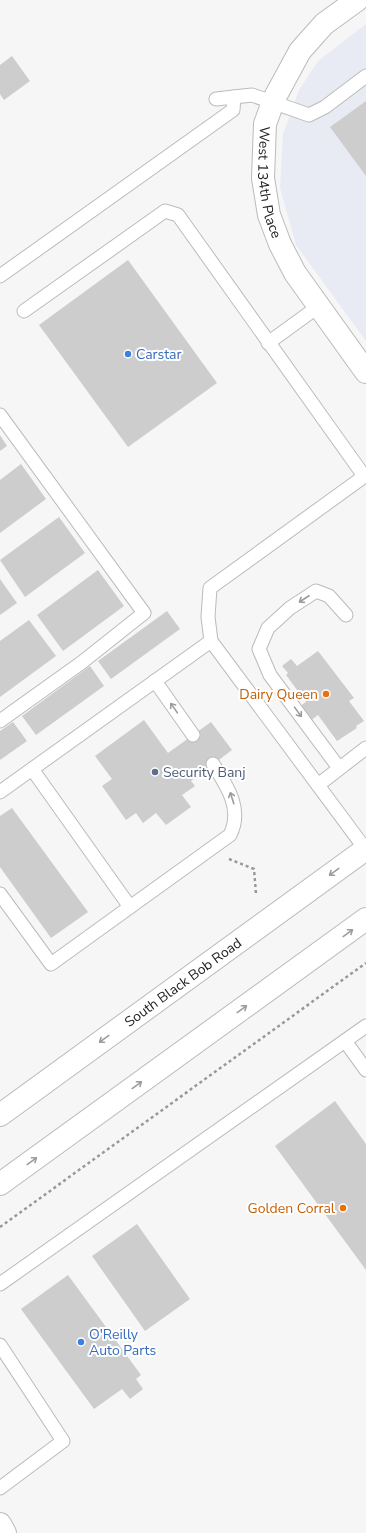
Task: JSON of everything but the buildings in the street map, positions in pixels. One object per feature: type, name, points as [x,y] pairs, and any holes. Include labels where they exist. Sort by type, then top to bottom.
[{"type":"main road","name":"West 134th Place","points":[[357,0],[324,24],[300,50],[272,103],[265,124],[263,178],[270,215],[280,244],[295,273],[366,372]]},
{"type":"main road","name":"South Black Bob Road","points":[[0,1115],[366,849]]},
{"type":"main road","points":[[0,1184],[366,919]]},
{"type":"main road","points":[[0,1524],[5,1533]]},
{"type":"lane","points":[[216,99],[252,95],[310,115],[325,107],[366,76]]},
{"type":"lane","points":[[0,276],[233,110],[234,97]]},
{"type":"lane","points":[[24,311],[165,212],[178,215],[268,343],[365,476],[210,588],[208,617],[211,641],[366,849]]},
{"type":"lane","points":[[268,343],[319,306]]},
{"type":"lane","points":[[0,415],[144,613],[81,663],[0,721]]},
{"type":"lane","points":[[340,768],[270,674],[260,648],[268,628],[290,608],[316,591],[329,596],[346,615]]},
{"type":"lane","points":[[0,792],[211,641]]},
{"type":"lane","points":[[155,681],[193,735]]},
{"type":"lane","points":[[318,785],[366,748]]},
{"type":"lane","points":[[0,894],[50,964],[230,835],[235,825],[235,810],[231,793],[213,764]]},
{"type":"lane","points":[[32,769],[130,907]]},
{"type":"lane","points":[[0,1284],[366,1026]]},
{"type":"lane","points":[[345,1041],[366,1070]]},
{"type":"lane","points":[[0,1345],[63,1441],[0,1488]]},
{"type":"path","points":[[229,859],[254,869],[256,894]]},
{"type":"path","points":[[0,1227],[366,963]]},
{"type":"shaded area","points":[[366,24],[366,341],[296,245],[280,188],[283,134],[299,90],[318,61]]},
{"type":"place","name":"Carstar","points":[[128,354]]},
{"type":"place","name":"Dairy Queen","points":[[326,694]]},
{"type":"place","name":"Security Banj","points":[[155,772]]},
{"type":"place","name":"Golden Corral","points":[[343,1208]]},
{"type":"place","name":"O'Reilly Auto Parts","points":[[81,1342]]}]
